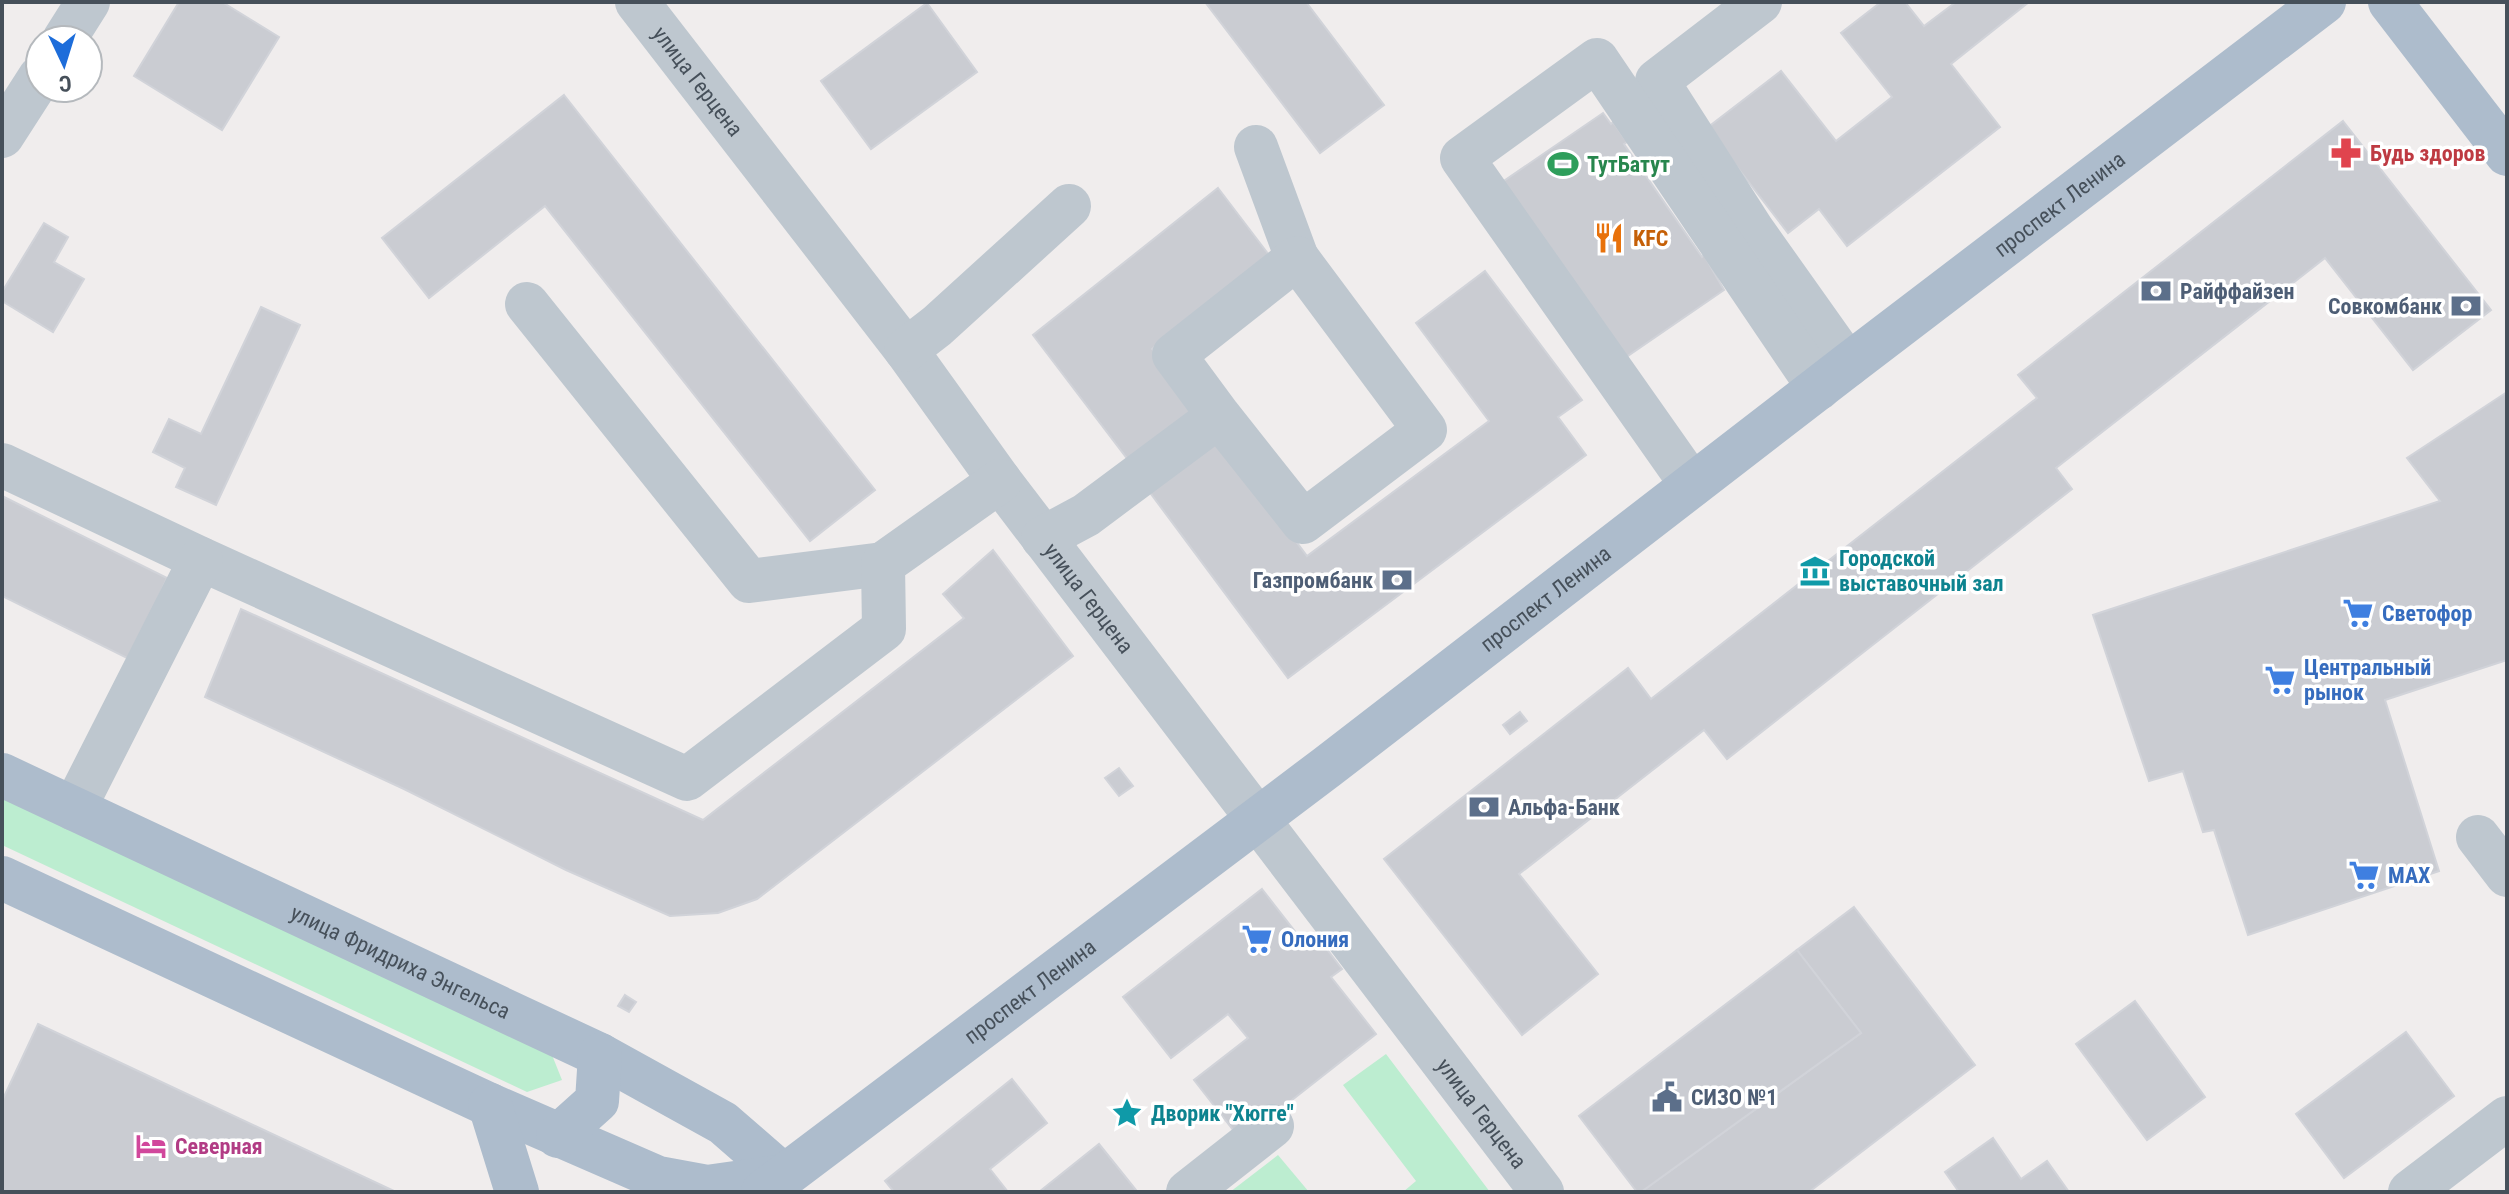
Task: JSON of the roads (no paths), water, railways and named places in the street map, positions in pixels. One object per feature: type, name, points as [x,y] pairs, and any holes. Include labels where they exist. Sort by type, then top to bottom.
[{"type":"main road","name":"проспект Ленина","points":[[781,1187],[1257,818],[2324,2]]},
{"type":"main road","points":[[2390,2],[2507,154]]},
{"type":"main road","name":"улица Фридриха Энгельса","points":[[2,775],[600,1055],[723,1123],[781,1187]]},
{"type":"main road","points":[[2,878],[490,1105],[658,1178],[707,1187],[781,1187]]},
{"type":"main road","points":[[558,1136],[597,1101],[600,1055]]},
{"type":"main road","points":[[490,1105],[517,1192]]},
{"type":"street","points":[[74,24],[88,2]]},
{"type":"street","name":"улица Герцена","points":[[637,2],[906,350],[1043,538],[1542,1192]]},
{"type":"street","points":[[1760,2],[1657,81],[1753,231],[1834,376]]},
{"type":"street","points":[[1692,485],[1462,158],[1597,60],[1834,376]]},
{"type":"street","points":[[2,136],[24,102]]},
{"type":"street","points":[[1256,147],[1297,258],[1425,430],[1303,522],[1174,355],[1297,258]]},
{"type":"street","points":[[906,350],[937,326],[1069,206]]},
{"type":"street","points":[[527,304],[749,581],[883,564],[1000,481]]},
{"type":"street","points":[[1043,538],[1086,515],[1219,416]]},
{"type":"street","points":[[2,465],[201,559],[687,779],[884,629],[883,564]]},
{"type":"street","points":[[74,809],[201,559]]},
{"type":"street","points":[[2478,837],[2507,875]]},
{"type":"street","points":[[1188,1192],[1272,1126]]},
{"type":"street","points":[[2410,1192],[2502,1132]]},
{"type":"place","name":"Будь здоров","points":[[2346,153]]},
{"type":"place","name":"ТутБатут","points":[[1563,164]]},
{"type":"place","name":"KFC","points":[[1609,238]]},
{"type":"place","name":"Райффайзен","points":[[2156,291]]},
{"type":"place","name":"Совкомбанк","points":[[2466,306]]},
{"type":"place","name":"Городской выставочный зал","points":[[1815,571]]},
{"type":"place","name":"Газпромбанк","points":[[1397,580]]},
{"type":"place","name":"Светофор","points":[[2358,613]]},
{"type":"place","name":"Центральный рынок","points":[[2280,680]]},
{"type":"place","name":"Альфа-Банк","points":[[1484,807]]},
{"type":"place","name":"MAX","points":[[2364,875]]},
{"type":"place","name":"Олония","points":[[1257,939]]},
{"type":"place","name":"СИЗО №1","points":[[1667,1097]]},
{"type":"place","name":"Дворик \"Хюгге\"","points":[[1127,1113]]},
{"type":"place","name":"Северная","points":[[151,1146]]}]
